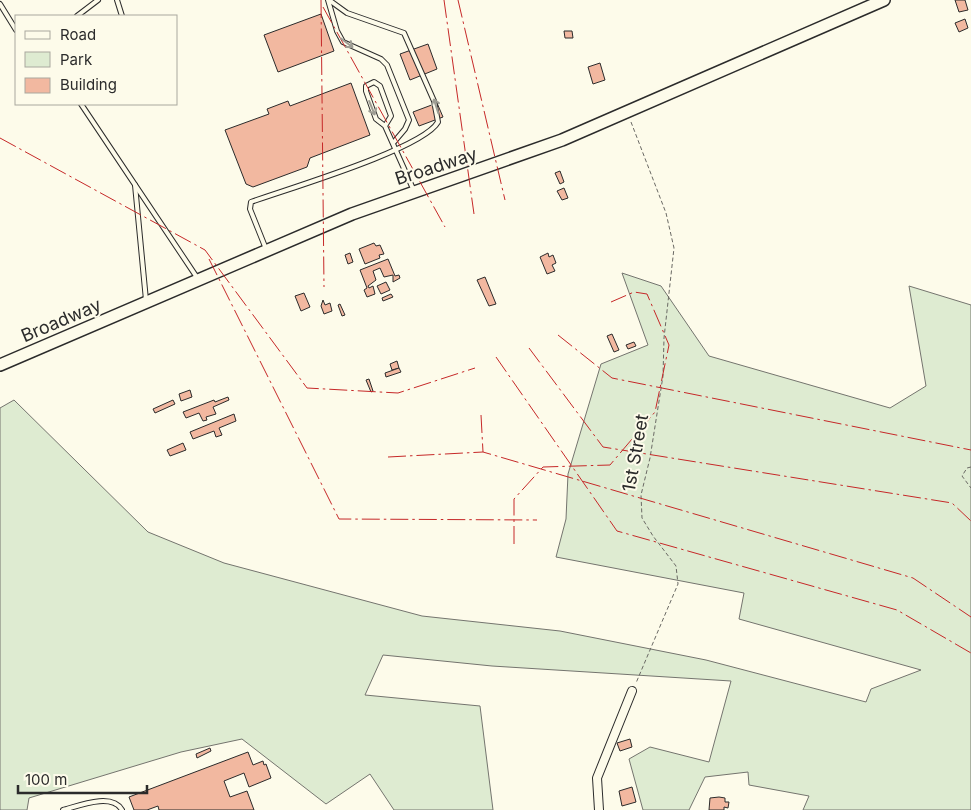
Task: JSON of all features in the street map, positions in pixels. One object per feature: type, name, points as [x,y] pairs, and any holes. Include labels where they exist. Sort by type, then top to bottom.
[{"type":"street","name":"Broadway","points":[[0,365],[368,208],[537,150],[884,0]]},
{"type":"street","points":[[599,810],[597,778],[632,691]]},
{"type":"lane","points":[[78,15],[98,0]]},
{"type":"lane","points":[[117,0],[122,15]]},
{"type":"lane","points":[[328,0],[337,31],[343,42],[381,59],[392,76],[409,120],[406,129],[394,142]]},
{"type":"lane","points":[[267,251],[250,209],[251,202],[398,150],[433,129],[439,118],[434,101],[407,37],[396,28],[347,13],[328,0]]},
{"type":"lane","points":[[1,2],[15,28]]},
{"type":"lane","points":[[385,126],[391,116],[380,86],[374,82],[366,86],[366,91],[376,119],[385,126],[394,142],[414,191]]},
{"type":"lane","points":[[82,105],[199,280]]},
{"type":"lane","points":[[135,182],[146,303]]},
{"type":"lane","points":[[63,810],[93,802],[110,802],[121,807],[122,810]]},
{"type":"path","name":"1st Street","points":[[628,112],[666,213],[674,248],[664,338],[663,376],[650,458],[641,495],[642,518],[676,566],[678,584],[632,691]]},
{"type":"path","points":[[971,467],[967,468],[962,476],[971,488]]},
{"type":"green space","points":[[622,273],[661,286],[709,356],[890,408],[926,386],[909,286],[971,305],[971,810],[803,810],[809,796],[749,785],[748,772],[705,777],[689,810],[643,810],[629,759],[650,747],[709,762],[731,681],[492,666],[383,655],[365,695],[480,706],[493,810],[394,810],[370,774],[326,804],[242,739],[181,752],[29,798],[27,810],[0,810],[0,408],[14,400],[148,532],[224,563],[422,616],[560,631],[706,660],[866,702],[871,689],[921,670],[739,619],[744,593],[556,557],[566,519],[568,474],[601,364],[648,345]]},
{"type":"building","points":[[955,0],[965,0],[968,10],[959,12]]},
{"type":"building","points":[[321,14],[334,51],[278,72],[264,35]]},
{"type":"building","points":[[965,19],[968,28],[959,32],[955,23]]},
{"type":"building","points":[[564,31],[572,31],[573,38],[565,38]]},
{"type":"building","points":[[428,44],[437,69],[410,80],[400,54]]},
{"type":"building","points":[[600,63],[605,80],[593,84],[588,67]]},
{"type":"building","points":[[351,83],[370,135],[310,158],[307,167],[253,187],[246,184],[225,130],[269,114],[267,109],[288,101],[290,106]]},
{"type":"building","points":[[437,103],[443,117],[419,126],[413,112]]},
{"type":"building","points":[[560,171],[564,182],[560,184],[555,173]]},
{"type":"building","points":[[564,188],[568,198],[562,200],[557,191]]},
{"type":"building","points":[[374,243],[376,246],[380,245],[384,254],[379,255],[380,258],[365,264],[359,249]]},
{"type":"building","points":[[350,253],[353,262],[348,264],[345,255]]},
{"type":"building","points":[[548,253],[549,257],[553,255],[556,263],[552,265],[555,271],[547,274],[540,257]]},
{"type":"building","points":[[388,259],[395,276],[399,275],[400,278],[393,282],[393,275],[384,277],[380,268],[373,271],[376,280],[368,286],[369,288],[373,286],[375,294],[367,297],[364,290],[367,288],[360,270]]},
{"type":"building","points":[[485,277],[496,304],[489,306],[477,280]]},
{"type":"building","points":[[386,282],[390,290],[381,294],[377,286]]},
{"type":"building","points":[[304,293],[310,307],[301,311],[295,296]]},
{"type":"building","points":[[391,294],[393,297],[383,301],[382,298]]},
{"type":"building","points":[[323,300],[325,305],[330,303],[332,311],[324,314],[321,306]]},
{"type":"building","points":[[340,304],[345,315],[342,316],[338,305]]},
{"type":"building","points":[[612,334],[619,350],[614,352],[607,336]]},
{"type":"building","points":[[634,342],[636,346],[628,349],[626,345]]},
{"type":"building","points":[[397,361],[399,368],[392,370],[390,364]]},
{"type":"building","points":[[399,368],[401,372],[386,377],[385,373]]},
{"type":"building","points":[[369,379],[373,391],[371,392],[366,380]]},
{"type":"building","points":[[190,390],[192,397],[181,401],[179,394]]},
{"type":"building","points":[[228,397],[229,400],[213,407],[216,414],[206,417],[207,420],[203,421],[199,413],[186,418],[183,412],[214,400],[215,402]]},
{"type":"building","points":[[173,400],[175,404],[155,413],[153,409]]},
{"type":"building","points":[[234,414],[236,421],[219,428],[222,435],[216,437],[214,431],[193,439],[190,432]]},
{"type":"building","points":[[183,443],[186,450],[170,456],[167,450]]},
{"type":"building","points":[[630,739],[632,747],[620,751],[617,743]]},
{"type":"building","points":[[210,748],[211,751],[197,758],[196,754]]},
{"type":"building","points":[[248,752],[253,765],[263,761],[264,765],[266,764],[271,778],[249,787],[244,773],[224,781],[230,797],[247,791],[254,810],[159,810],[158,806],[147,810],[134,810],[129,797]]},
{"type":"building","points":[[632,787],[636,802],[622,806],[619,791]]},
{"type":"building","points":[[710,798],[725,798],[725,802],[729,802],[728,808],[724,807],[724,810],[709,810]]},
{"type":"power","points":[[321,0],[324,287]]},
{"type":"power","points":[[444,0],[474,214]]},
{"type":"power","points":[[458,0],[505,200]]},
{"type":"power","points":[[323,7],[445,227]]},
{"type":"power","points":[[0,138],[205,250],[307,388],[398,393],[475,368]]},
{"type":"power","points":[[209,259],[339,519],[537,520]]},
{"type":"power","points":[[514,544],[514,499],[543,467],[610,465],[655,412],[669,345],[647,294],[634,292],[611,302]]},
{"type":"power","points":[[558,335],[612,378],[971,450]]},
{"type":"power","points":[[529,348],[603,447],[952,503],[971,521]]},
{"type":"power","points":[[496,357],[617,531],[897,610],[971,653]]},
{"type":"power","points":[[481,415],[483,452]]},
{"type":"power","points":[[388,457],[483,452],[913,578],[971,617]]}]
